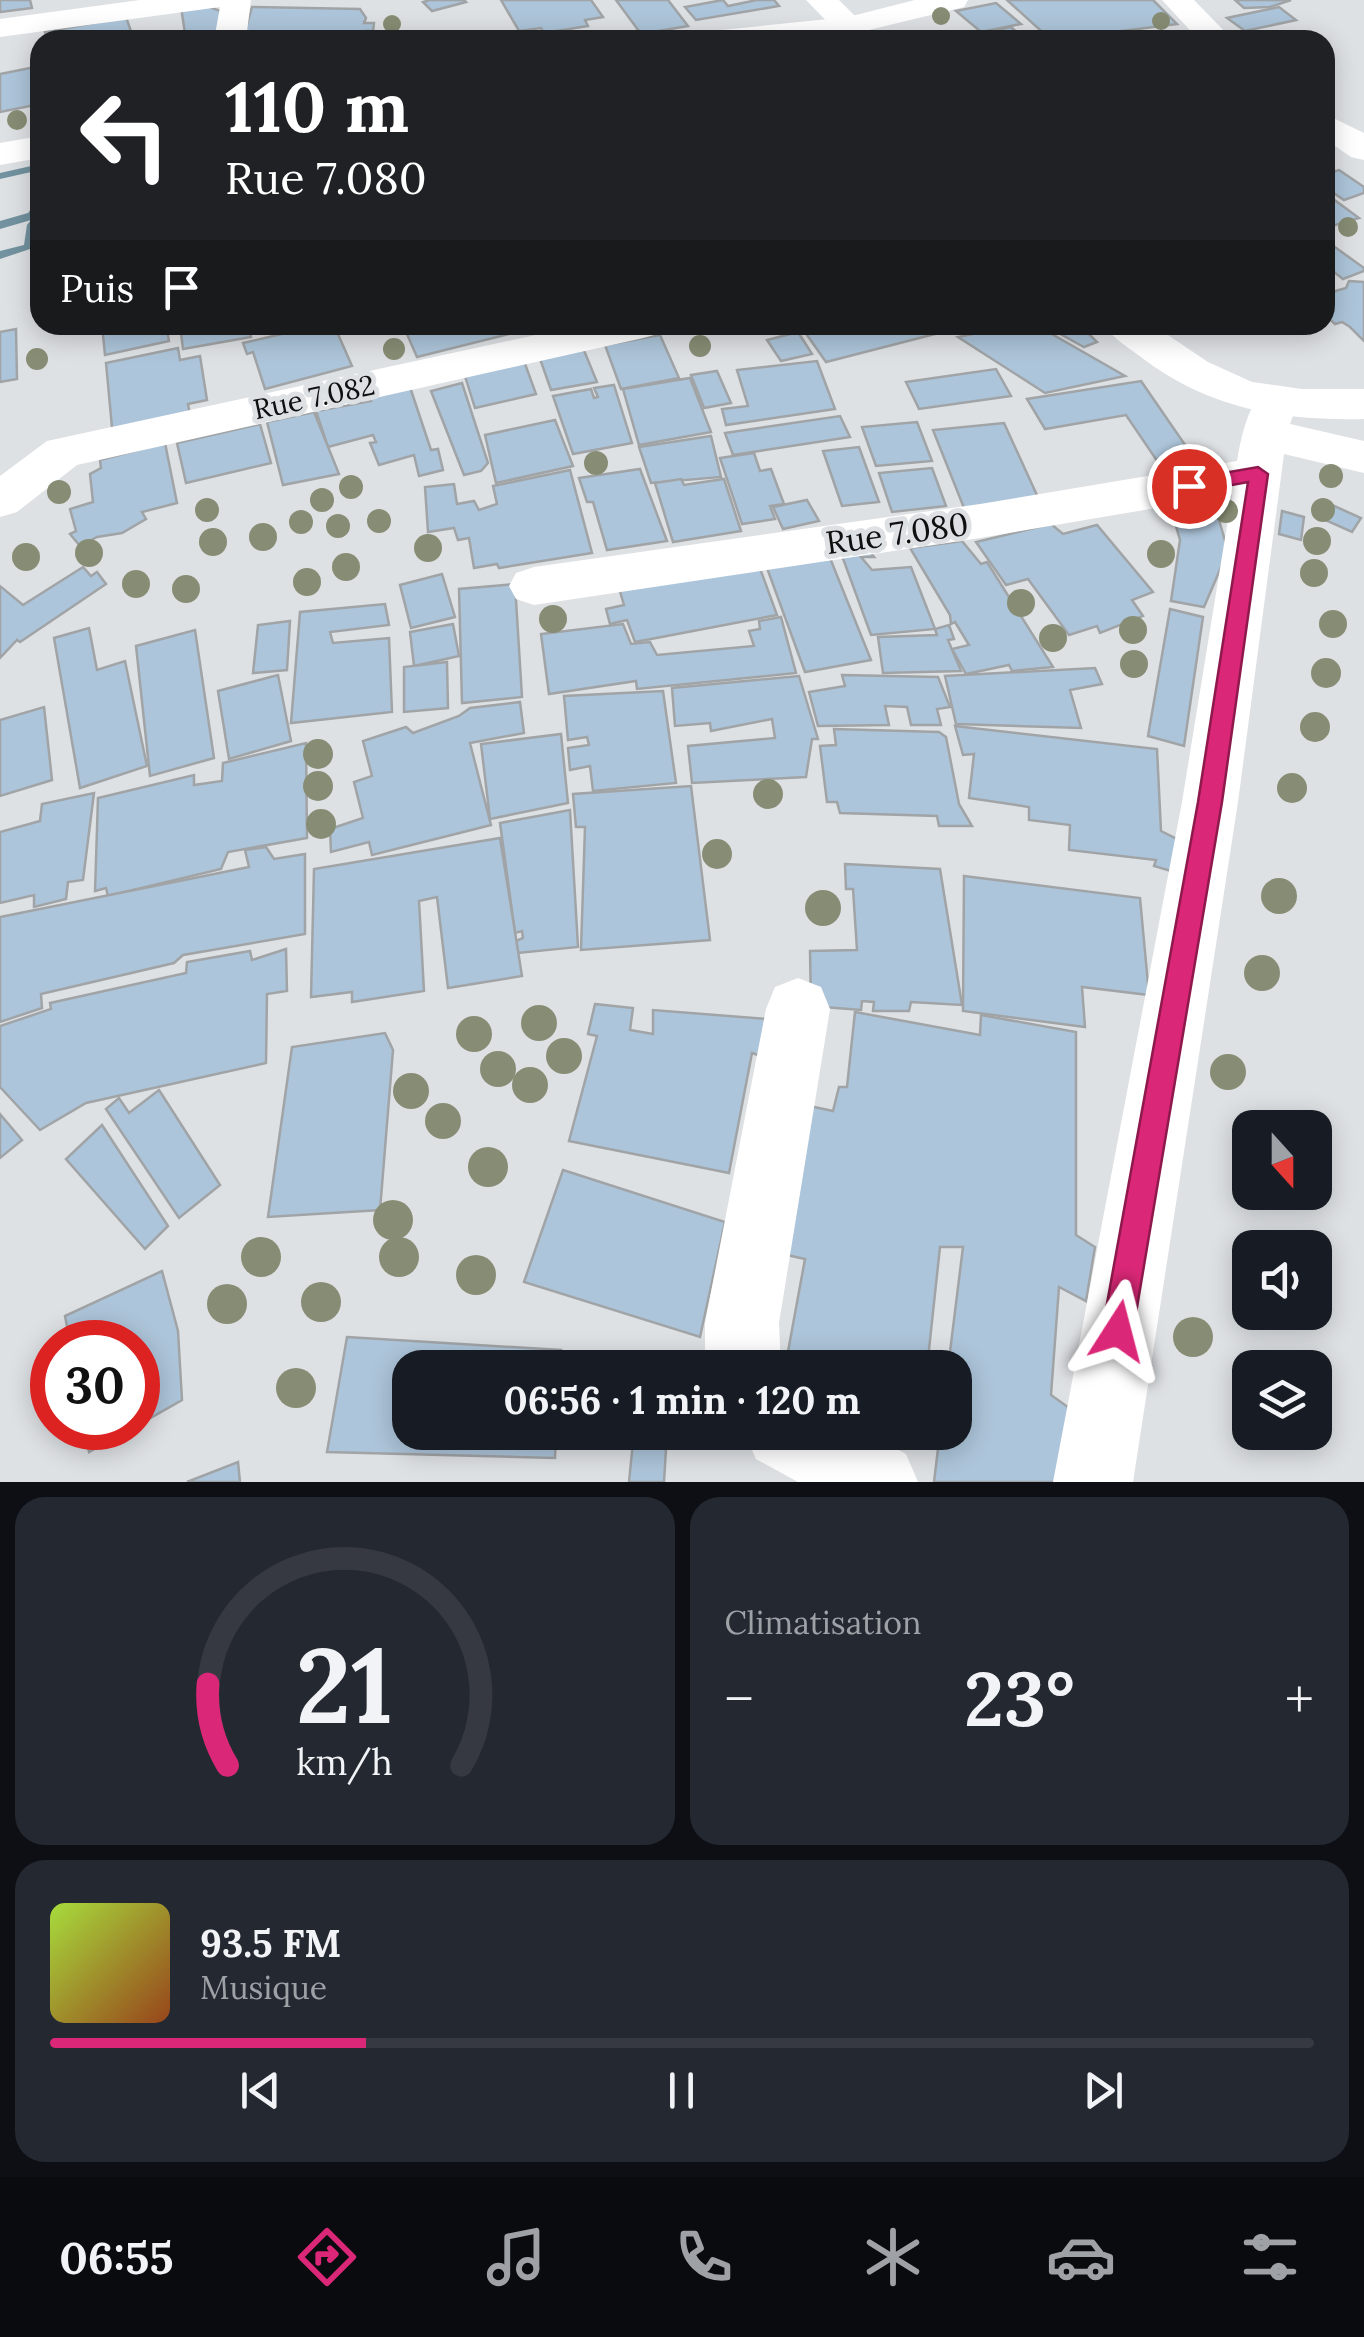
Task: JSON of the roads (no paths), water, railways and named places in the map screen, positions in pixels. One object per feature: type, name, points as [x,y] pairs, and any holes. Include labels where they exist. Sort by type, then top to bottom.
[{"type":"street","points":[[0,28],[210,0]]},
{"type":"street","points":[[232,30],[236,0]]},
{"type":"street","points":[[792,0],[837,27]]},
{"type":"street","points":[[810,30],[953,0]]},
{"type":"street","points":[[1177,0],[1206,30]]},
{"type":"street","points":[[1335,130],[1364,149]]},
{"type":"street","points":[[0,154],[30,149]]},
{"type":"street","name":"Rue 7.082","points":[[0,500],[63,452],[596,335]]},
{"type":"street","points":[[1141,335],[1204,378],[1266,437]]},
{"type":"street","points":[[1183,335],[1217,355],[1269,373],[1364,377]]},
{"type":"street","points":[[1266,437],[1364,404]]},
{"type":"street","points":[[1093,1482],[1210,802],[1266,437]]},
{"type":"street","name":"Rue 7.080","points":[[534,586],[980,522],[1266,437],[1364,457]]},
{"type":"street","points":[[743,1350],[742,1323],[798,1009]]},
{"type":"street","points":[[817,1450],[878,1482]]},
{"type":"waterway","points":[[0,176],[30,169]]},
{"type":"waterway","points":[[0,225],[30,217]]},
{"type":"waterway","points":[[0,255],[30,247]]}]
